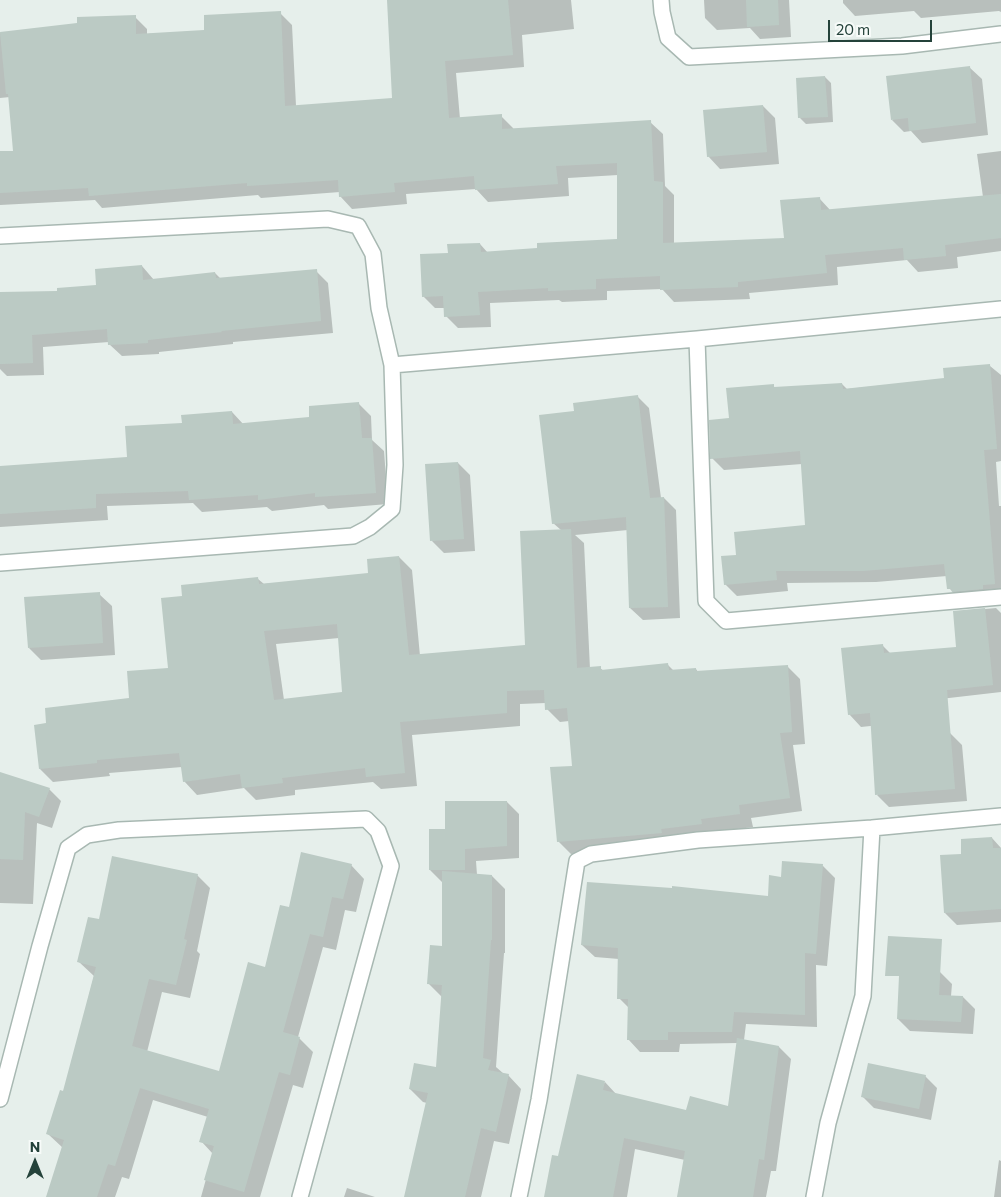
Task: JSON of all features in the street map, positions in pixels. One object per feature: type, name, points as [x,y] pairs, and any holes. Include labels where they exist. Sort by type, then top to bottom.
[{"type":"street","points":[[662,0],[662,12],[668,38],[690,57],[902,46],[1001,34]]},
{"type":"street","points":[[0,236],[328,219],[358,226],[373,254],[379,308],[392,366],[395,465],[392,509],[370,527],[353,536],[0,563]]},
{"type":"street","points":[[392,366],[697,339],[1001,309]]},
{"type":"street","points":[[697,339],[706,601],[726,621],[1001,597]]},
{"type":"street","points":[[519,1197],[539,1100],[577,861],[591,854],[698,840],[872,828],[1001,816]]},
{"type":"street","points":[[0,1099],[68,848],[87,835],[119,830],[366,819],[378,831],[391,866],[300,1197]]},
{"type":"street","points":[[814,1197],[828,1124],[863,996],[872,828]]},
{"type":"building","points":[[387,0],[508,0],[513,55],[445,61],[449,118],[502,114],[502,129],[651,120],[654,181],[663,182],[663,243],[784,238],[780,200],[820,197],[821,210],[1001,194],[1001,238],[945,245],[946,256],[904,260],[903,248],[825,255],[827,273],[738,282],[738,287],[660,290],[660,276],[596,279],[596,289],[548,291],[548,288],[478,292],[480,315],[444,317],[443,296],[422,297],[420,254],[448,253],[447,244],[480,243],[481,252],[537,248],[537,243],[617,239],[617,163],[556,166],[558,184],[475,190],[474,176],[394,183],[395,192],[339,197],[338,180],[247,186],[247,183],[89,196],[88,188],[0,193],[0,151],[13,151],[0,32],[77,23],[77,17],[136,15],[136,34],[204,30],[204,15],[281,11],[285,106],[392,98]]},
{"type":"building","points":[[746,0],[778,0],[779,25],[747,27]]},
{"type":"building","points":[[970,66],[976,123],[909,131],[908,118],[891,120],[886,76]]},
{"type":"building","points":[[825,76],[828,117],[798,118],[796,78]]},
{"type":"building","points":[[763,105],[767,152],[707,157],[703,110]]},
{"type":"building","points":[[142,265],[143,280],[215,272],[216,278],[317,269],[321,321],[148,340],[148,343],[108,345],[107,329],[32,335],[33,363],[0,364],[0,292],[57,291],[57,288],[96,285],[95,269]]},
{"type":"building","points":[[990,364],[997,449],[984,450],[995,584],[983,585],[983,589],[952,592],[951,589],[947,589],[944,564],[863,571],[776,571],[777,580],[724,585],[721,556],[736,555],[734,532],[805,525],[800,451],[710,459],[709,420],[729,418],[726,388],[774,384],[774,387],[842,383],[843,389],[944,378],[943,368]]},
{"type":"building","points":[[638,395],[650,498],[664,497],[668,607],[629,608],[626,517],[552,524],[539,415],[574,411],[573,403]]},
{"type":"building","points":[[359,402],[362,438],[372,438],[376,493],[315,497],[315,493],[258,500],[258,495],[189,500],[188,491],[96,494],[96,508],[0,514],[0,466],[127,457],[125,426],[182,423],[181,415],[232,411],[233,424],[309,417],[309,406]]},
{"type":"building","points":[[458,462],[464,539],[430,541],[425,464]]},
{"type":"building","points":[[571,529],[577,668],[601,666],[601,670],[668,663],[669,670],[696,668],[696,671],[788,665],[792,732],[780,733],[790,798],[739,805],[740,814],[701,819],[702,824],[661,829],[662,833],[557,842],[550,767],[572,766],[567,708],[545,710],[544,690],[507,691],[507,713],[400,722],[405,773],[366,777],[365,768],[282,778],[283,783],[242,788],[240,774],[183,782],[179,753],[97,760],[97,763],[39,769],[34,725],[46,723],[45,708],[129,698],[127,671],[168,668],[161,598],[182,596],[181,585],[258,577],[259,584],[368,573],[367,559],[399,556],[409,655],[525,645],[520,531]],"holes":[[[337,624],[342,692],[274,700],[264,631]]]},
{"type":"building","points":[[100,592],[103,643],[28,648],[24,597]]},
{"type":"building","points":[[985,608],[993,685],[947,690],[955,789],[875,795],[870,713],[848,715],[841,648],[883,644],[884,653],[956,647],[953,611]]},
{"type":"building","points":[[0,772],[50,788],[39,817],[25,812],[23,860],[0,859]]},
{"type":"building","points":[[445,801],[507,801],[507,846],[465,849],[465,870],[429,870],[429,829],[445,829]]},
{"type":"building","points":[[992,837],[993,848],[1001,848],[1001,909],[944,913],[940,855],[961,854],[961,839]]},
{"type":"building","points":[[301,852],[352,864],[343,899],[332,897],[323,937],[310,934],[283,1032],[300,1037],[290,1075],[279,1072],[244,1192],[204,1180],[214,1146],[199,1142],[209,1109],[140,1088],[115,1166],[108,1164],[97,1197],[46,1197],[64,1140],[46,1134],[60,1090],[63,1091],[96,967],[77,962],[88,917],[99,919],[112,856],[198,874],[184,939],[187,940],[176,985],[149,979],[132,1046],[219,1071],[248,962],[265,967],[280,905],[289,907]]},
{"type":"building","points":[[782,861],[823,864],[816,954],[805,953],[805,1015],[734,1012],[732,1032],[668,1032],[668,1040],[627,1040],[628,999],[617,999],[618,948],[581,945],[587,882],[672,888],[672,886],[768,896],[769,875],[781,877]]},
{"type":"building","points":[[442,871],[492,875],[492,940],[483,1058],[491,1060],[488,1070],[509,1074],[496,1132],[481,1128],[465,1197],[404,1197],[428,1093],[409,1089],[414,1063],[436,1067],[442,985],[427,984],[430,945],[442,946]]},
{"type":"building","points":[[888,936],[942,939],[939,995],[963,996],[961,1022],[897,1019],[899,976],[885,976]]},
{"type":"building","points":[[737,1038],[779,1046],[764,1160],[759,1159],[753,1197],[677,1197],[685,1151],[624,1138],[613,1197],[544,1197],[552,1155],[558,1156],[577,1074],[605,1081],[603,1090],[686,1110],[690,1096],[728,1106]]},
{"type":"building","points":[[868,1063],[926,1075],[919,1109],[861,1097]]}]
